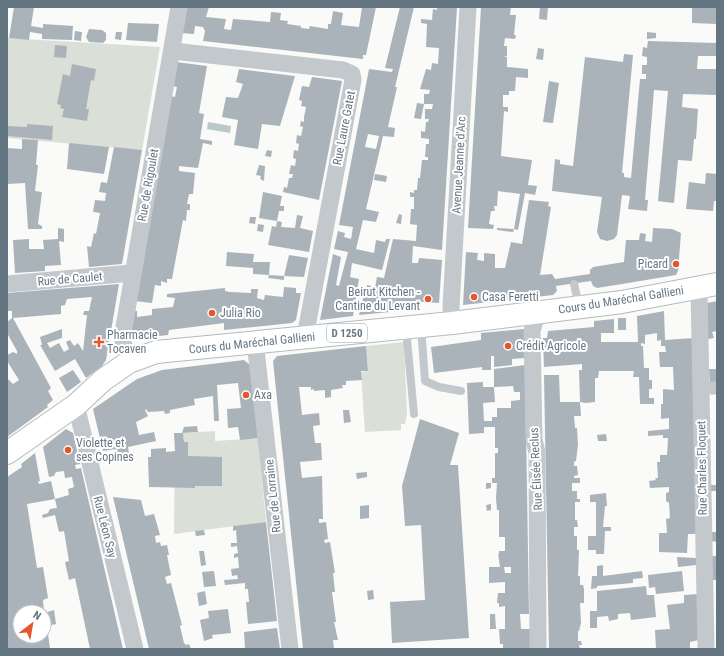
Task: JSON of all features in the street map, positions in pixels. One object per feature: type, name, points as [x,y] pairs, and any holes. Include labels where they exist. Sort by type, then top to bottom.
[{"type":"main road","name":"Cours du Maréchal Gallieni","points":[[7,453],[76,405],[103,380],[129,362],[156,352],[452,323],[622,302],[708,286]]},
{"type":"street","name":"Rue de Rigoulet","points":[[129,362],[123,342],[123,333],[132,274],[173,51],[179,7]]},
{"type":"street","name":"Avenue Jeanne d'Arc","points":[[452,323],[451,307],[468,7]]},
{"type":"street","name":"Rue Laure Gatet","points":[[173,51],[342,70],[352,74],[353,80],[305,337]]},
{"type":"street","name":"Rue de Caulet","points":[[7,284],[132,274]]},
{"type":"street","name":"Rue Charles Floquet","points":[[706,649],[709,388],[708,286]]},
{"type":"street","name":"Rue Élisée Reclus","points":[[534,313],[535,321],[532,331],[534,439],[537,453],[539,552],[538,649]]},
{"type":"street","name":"Rue de Lorraine","points":[[255,342],[290,649]]},
{"type":"street","name":"Rue Léon Say","points":[[76,405],[135,649]]},
{"type":"lane","points":[[574,284],[580,307]]},
{"type":"lane","points":[[413,327],[425,381],[439,387],[461,391]]},
{"type":"lane","points":[[413,327],[414,414]]},
{"type":"shaded area","points":[[7,38],[160,47],[142,150],[7,138]]},
{"type":"shaded area","points":[[208,122],[231,126],[230,133],[207,129]]},
{"type":"shaded area","points":[[404,342],[407,414],[405,424],[401,424],[401,430],[365,432],[361,372],[368,371],[366,346]]},
{"type":"shaded area","points":[[215,431],[215,441],[258,438],[266,522],[174,534],[175,443],[184,442],[183,433]]},
{"type":"building","points":[[14,7],[34,7],[31,26],[43,28],[43,24],[73,26],[72,40],[42,39],[42,34],[30,32],[29,40],[9,38]]},
{"type":"building","points":[[186,7],[209,7],[206,17],[226,19],[224,29],[231,30],[233,19],[270,22],[271,12],[281,13],[280,20],[288,21],[287,24],[309,29],[310,26],[328,29],[328,24],[331,24],[333,11],[343,13],[341,25],[359,27],[362,7],[376,7],[366,55],[363,55],[363,59],[203,41],[205,31],[203,27],[195,26],[194,34],[181,33]]},
{"type":"building","points":[[400,7],[414,7],[395,87],[397,87],[388,127],[395,128],[394,137],[383,136],[366,209],[379,212],[376,222],[363,220],[356,249],[374,253],[376,240],[385,242],[386,239],[390,239],[382,270],[352,263],[350,277],[359,279],[353,316],[320,320],[333,254],[341,257],[336,285],[339,286],[348,252],[334,249],[338,231],[345,233],[344,237],[351,239],[353,227],[339,225],[369,69],[392,72],[393,69],[385,68]],"holes":[[[368,134],[379,136],[376,149],[365,147]]]},
{"type":"building","points":[[437,7],[457,7],[442,250],[413,246],[412,263],[418,263],[419,258],[442,260],[439,303],[410,301],[410,310],[359,315],[365,291],[374,293],[377,277],[384,278],[393,239],[416,241],[417,225],[410,224],[411,209],[414,209],[414,197],[410,197],[410,192],[414,193],[414,190],[417,190],[422,160],[428,160],[428,157],[425,157],[426,144],[429,144],[429,139],[421,138],[421,131],[425,132],[426,122],[428,122],[429,119],[425,119],[425,109],[432,109],[433,104],[424,104],[424,94],[429,94],[430,90],[420,89],[426,69],[431,70],[432,63],[438,64],[439,48],[426,47],[427,24],[421,23],[421,19],[432,20],[433,9],[437,10]]},
{"type":"building","points":[[481,7],[511,7],[510,15],[516,15],[514,35],[516,35],[515,39],[505,38],[504,46],[507,46],[507,56],[503,56],[507,57],[507,67],[528,69],[528,78],[516,77],[515,91],[509,91],[509,95],[503,95],[503,107],[508,107],[508,112],[504,111],[501,156],[532,160],[528,185],[537,186],[535,195],[525,193],[518,230],[514,229],[520,194],[498,191],[497,206],[494,206],[495,211],[491,211],[489,224],[494,225],[493,229],[468,228]]},
{"type":"building","points":[[540,7],[548,7],[547,20],[539,19]]},
{"type":"building","points":[[692,7],[717,7],[717,24],[692,23]]},
{"type":"building","points":[[128,23],[159,24],[157,42],[126,40]]},
{"type":"building","points":[[89,29],[102,30],[106,33],[106,40],[103,43],[89,42],[86,37]]},
{"type":"building","points":[[75,31],[82,32],[81,41],[74,40]]},
{"type":"building","points":[[116,32],[122,32],[121,40],[115,39]]},
{"type":"building","points":[[647,32],[656,33],[656,38],[647,39]]},
{"type":"building","points":[[648,41],[717,43],[717,56],[698,56],[697,69],[717,69],[717,95],[683,94],[682,107],[698,109],[696,139],[694,139],[692,161],[678,160],[674,203],[658,201],[668,91],[654,90],[645,200],[648,200],[647,211],[628,209],[630,196],[622,195],[617,235],[614,239],[607,241],[600,239],[597,232],[602,197],[552,191],[555,159],[560,160],[560,164],[573,166],[585,57],[623,62],[624,54],[633,55],[622,173],[624,173],[624,177],[631,178],[640,79],[646,79],[646,74],[642,74],[642,65],[647,65],[647,57],[642,56],[643,47],[647,48]]},
{"type":"building","points":[[55,45],[67,46],[66,58],[54,57]]},
{"type":"building","points":[[538,48],[544,49],[543,60],[536,59]]},
{"type":"building","points":[[176,62],[207,66],[199,113],[204,114],[200,139],[212,141],[212,145],[203,143],[198,168],[179,166],[179,171],[195,173],[193,194],[189,194],[187,204],[190,204],[190,210],[187,210],[186,221],[183,220],[172,279],[167,279],[167,283],[161,281],[161,286],[155,285],[152,303],[135,301],[171,96],[175,97],[177,87],[172,86]]},
{"type":"building","points":[[72,64],[96,69],[94,81],[91,80],[86,109],[89,109],[87,121],[62,117],[64,109],[60,108],[61,105],[57,104],[63,74],[70,76]]},
{"type":"building","points":[[239,69],[295,76],[280,126],[262,124],[258,149],[234,145],[238,120],[222,117],[226,97],[238,98],[243,84],[236,82]]},
{"type":"building","points":[[312,77],[342,81],[319,200],[283,192],[284,187],[287,188],[289,178],[292,178],[293,174],[289,174],[291,165],[295,166],[296,159],[293,158],[294,150],[298,151],[299,144],[296,143],[297,135],[301,136],[303,127],[300,126],[301,121],[304,122],[306,107],[301,106],[302,101],[299,100],[302,86],[309,87]]},
{"type":"building","points":[[549,81],[559,83],[553,123],[543,122]]},
{"type":"building","points":[[417,103],[424,104],[421,119],[414,118]]},
{"type":"building","points":[[27,124],[53,126],[52,140],[7,136],[7,126],[27,127]]},
{"type":"building","points":[[22,139],[38,140],[36,165],[38,165],[35,191],[42,192],[38,224],[42,226],[42,229],[28,229],[25,183],[7,184],[7,148],[22,149]]},
{"type":"building","points":[[69,143],[109,147],[104,174],[67,169]]},
{"type":"building","points":[[114,147],[142,150],[122,264],[89,267],[87,246],[91,247],[94,233],[96,234],[100,213],[93,212],[95,200],[105,201],[106,193],[99,192],[101,182],[107,183]]},
{"type":"building","points":[[267,150],[272,151],[271,157],[265,156]]},
{"type":"building","points":[[259,165],[265,166],[264,181],[260,179],[261,176],[256,175]]},
{"type":"building","points":[[706,173],[717,174],[717,201],[714,201],[713,211],[686,209],[689,182],[705,184]]},
{"type":"building","points":[[375,174],[387,176],[386,182],[374,180]]},
{"type":"building","points":[[263,192],[282,196],[280,206],[284,206],[284,211],[279,211],[277,221],[259,218]]},
{"type":"building","points":[[529,200],[549,202],[548,206],[551,207],[540,275],[552,274],[555,279],[590,274],[590,270],[593,267],[624,262],[626,240],[639,240],[640,233],[646,234],[645,241],[652,242],[653,228],[672,229],[681,233],[678,271],[676,275],[597,288],[593,286],[591,281],[556,286],[557,291],[553,295],[463,305],[466,252],[478,253],[477,260],[484,261],[484,253],[495,254],[495,268],[505,268],[511,242],[522,244]]},
{"type":"building","points":[[399,214],[402,215],[401,224],[396,223]]},
{"type":"building","points":[[297,215],[303,216],[300,228],[313,231],[309,252],[268,245],[272,226],[276,227],[277,221],[282,222],[281,227],[295,228]]},
{"type":"building","points":[[250,217],[256,217],[255,224],[249,223]]},
{"type":"building","points":[[258,224],[264,225],[263,232],[257,231]]},
{"type":"building","points":[[58,228],[64,229],[64,242],[59,241],[61,265],[45,266],[45,271],[15,273],[13,240],[29,239],[29,249],[44,249],[43,240],[58,239]]},
{"type":"building","points":[[497,228],[514,229],[513,232],[497,230]]},
{"type":"building","points":[[227,252],[254,254],[253,262],[270,262],[269,275],[253,274],[253,268],[226,266]]},
{"type":"building","points":[[289,255],[308,258],[304,277],[284,276]]},
{"type":"building","points":[[269,275],[284,276],[284,280],[268,278]]},
{"type":"building","points":[[119,284],[106,360],[102,366],[86,378],[75,359],[55,371],[40,345],[42,345],[40,337],[62,329],[62,338],[47,343],[50,348],[59,343],[64,352],[69,349],[66,342],[70,340],[74,346],[78,343],[83,351],[87,315],[83,315],[84,311],[89,311],[92,297],[67,299],[65,305],[61,306],[61,314],[13,318],[51,388],[48,391],[53,400],[47,405],[48,407],[7,437],[7,378],[13,384],[19,380],[7,361],[7,355],[13,352],[17,354],[17,351],[7,333],[7,322],[12,318],[12,311],[7,311],[7,293]]},
{"type":"building","points":[[367,285],[371,286],[370,291],[366,290]]},
{"type":"building","points":[[284,287],[296,288],[296,293],[301,293],[296,320],[292,323],[224,330],[224,323],[169,330],[168,335],[134,339],[130,335],[134,311],[137,311],[137,317],[152,315],[152,309],[173,307],[175,298],[167,297],[167,294],[225,288],[225,291],[230,292],[251,293],[251,289],[258,289],[257,298],[264,300],[265,295],[283,297]]},
{"type":"building","points":[[717,301],[717,331],[712,332],[714,338],[708,339],[707,303]]},
{"type":"building","points":[[664,311],[665,340],[694,338],[698,534],[688,534],[687,553],[659,552],[659,533],[667,533],[666,519],[670,518],[669,503],[666,501],[666,493],[669,492],[669,487],[650,488],[649,481],[656,480],[655,478],[658,478],[657,462],[660,462],[660,455],[667,455],[668,438],[663,438],[663,435],[648,436],[648,431],[669,429],[669,418],[661,419],[661,404],[663,404],[663,389],[674,390],[673,367],[660,367],[659,352],[666,352],[665,346],[661,346],[661,340],[657,341],[657,333],[645,335],[645,344],[641,343],[641,346],[643,346],[644,368],[649,368],[649,380],[652,380],[652,389],[649,389],[649,398],[654,398],[654,404],[640,404],[639,377],[633,377],[634,371],[599,371],[598,378],[595,378],[595,402],[586,403],[580,402],[579,370],[582,370],[582,364],[544,367],[543,338],[547,338],[548,331],[594,327],[594,321],[614,319],[614,333],[601,333],[601,342],[638,342],[637,316]]},
{"type":"building","points":[[618,318],[626,318],[626,330],[618,330]]},
{"type":"building","points":[[524,329],[525,358],[512,359],[512,365],[494,367],[494,356],[491,356],[491,370],[482,370],[482,367],[434,373],[431,347],[481,340],[481,333]]},
{"type":"building","points":[[366,346],[368,371],[361,371],[362,380],[346,381],[346,385],[342,385],[343,388],[331,390],[331,397],[325,398],[325,390],[314,391],[314,389],[311,390],[311,387],[299,387],[302,415],[319,413],[320,425],[313,426],[315,443],[321,443],[322,460],[300,462],[302,478],[322,476],[323,519],[319,519],[319,523],[326,522],[328,539],[324,540],[325,543],[330,542],[335,573],[333,573],[335,592],[332,592],[336,622],[334,622],[338,640],[333,640],[334,649],[303,649],[273,361],[277,356]]},
{"type":"building","points":[[244,360],[250,365],[258,438],[240,440],[238,427],[228,428],[227,409],[241,408],[238,383],[217,385],[219,421],[214,421],[213,396],[194,399],[195,405],[170,410],[170,413],[165,414],[164,411],[148,412],[146,409],[145,410],[148,416],[136,422],[139,435],[154,432],[156,441],[128,447],[129,454],[118,456],[117,449],[103,451],[93,409],[137,379],[162,370]]},
{"type":"building","points":[[525,365],[529,614],[520,614],[521,629],[530,629],[530,649],[507,649],[503,648],[503,644],[500,644],[499,629],[505,629],[505,606],[499,607],[499,603],[497,603],[498,593],[505,593],[505,582],[489,583],[489,567],[500,567],[498,553],[499,554],[499,551],[505,551],[505,537],[499,537],[499,510],[497,510],[496,498],[497,483],[492,483],[492,478],[495,478],[495,453],[498,453],[498,448],[495,448],[495,427],[484,427],[484,433],[469,434],[467,383],[483,382],[483,387],[494,387],[494,369]],"holes":[[[513,386],[514,392],[520,392],[520,400],[511,401],[511,408],[497,408],[497,417],[492,417],[492,421],[484,421],[483,403],[495,402],[494,387]],[[504,567],[511,567],[511,573],[505,573]]]},
{"type":"building","points":[[709,369],[717,369],[717,386],[710,387]]},
{"type":"building","points":[[73,370],[81,382],[67,392],[59,378]]},
{"type":"building","points":[[544,375],[559,375],[560,402],[580,402],[581,416],[574,416],[575,428],[577,428],[578,445],[574,466],[577,466],[578,475],[574,476],[574,478],[580,478],[580,483],[572,483],[572,491],[577,491],[577,499],[580,499],[580,502],[575,502],[575,520],[577,520],[578,527],[574,527],[574,536],[577,536],[577,550],[579,550],[578,576],[580,576],[580,585],[583,585],[584,589],[584,603],[580,603],[581,623],[578,631],[578,641],[581,641],[582,645],[579,645],[580,649],[549,649]]},
{"type":"building","points":[[343,410],[349,410],[351,422],[344,423]]},
{"type":"building","points":[[420,419],[459,433],[450,465],[458,465],[469,638],[392,643],[390,602],[425,600],[421,525],[405,526],[402,486]]},
{"type":"building","points":[[197,426],[198,432],[182,433],[184,427]]},
{"type":"building","points":[[66,429],[73,433],[80,464],[75,465],[76,469],[81,468],[123,649],[90,649],[75,578],[69,580],[65,562],[69,561],[64,531],[59,532],[55,515],[43,518],[42,515],[48,513],[50,509],[57,508],[55,499],[69,495],[68,489],[74,487],[72,477],[65,478],[64,471],[56,472],[54,476],[49,477],[43,447]]},
{"type":"building","points":[[174,433],[183,433],[184,442],[188,442],[188,456],[222,457],[222,486],[195,486],[195,488],[149,487],[148,457],[151,457],[151,449],[166,448],[166,452],[175,451]]},
{"type":"building","points":[[606,434],[607,441],[598,441],[597,435]]},
{"type":"building","points":[[35,453],[40,481],[38,481],[39,484],[51,481],[55,499],[27,504],[37,568],[43,567],[48,598],[43,600],[43,604],[12,604],[12,644],[49,644],[50,649],[7,649],[7,477],[22,467],[21,464]]},
{"type":"building","points":[[367,472],[367,477],[357,479],[356,473]]},
{"type":"building","points":[[486,483],[491,483],[491,488],[486,489]]},
{"type":"building","points":[[711,485],[717,485],[717,491],[711,491]]},
{"type":"building","points":[[606,493],[607,506],[605,506],[603,527],[611,527],[611,531],[605,531],[604,554],[596,554],[596,550],[588,550],[588,536],[596,536],[596,502],[590,502],[590,495]]},
{"type":"building","points":[[113,497],[141,500],[145,516],[154,514],[160,535],[155,536],[156,543],[160,542],[161,546],[167,545],[169,555],[167,555],[171,575],[165,577],[167,584],[171,583],[182,625],[180,626],[184,643],[186,645],[189,644],[191,649],[149,649]]},
{"type":"building","points":[[491,504],[491,510],[487,511],[486,505]]},
{"type":"building","points":[[369,505],[369,518],[360,519],[360,506]]},
{"type":"building","points":[[266,522],[277,621],[248,624],[246,602],[249,602],[248,589],[245,589],[245,583],[225,585],[224,580],[238,579],[237,575],[232,576],[231,569],[239,568],[238,557],[234,558],[234,554],[238,553],[237,546],[231,547],[231,543],[237,543],[236,530],[233,531],[233,526]]},
{"type":"building","points":[[204,530],[205,535],[196,536],[195,531]]},
{"type":"building","points":[[711,532],[717,532],[717,542],[711,541]]},
{"type":"building","points":[[199,551],[204,551],[206,565],[201,566]]},
{"type":"building","points":[[712,556],[717,556],[717,580],[712,580]]},
{"type":"building","points":[[677,557],[696,558],[696,565],[678,567]]},
{"type":"building","points":[[603,565],[603,576],[642,571],[643,578],[633,579],[633,583],[597,586],[597,588],[591,589],[592,576],[597,576],[597,566]]},
{"type":"building","points":[[214,571],[216,586],[204,587],[202,572]]},
{"type":"building","points":[[682,571],[684,591],[656,594],[655,587],[649,588],[648,575]]},
{"type":"building","points":[[646,586],[647,595],[654,595],[656,617],[631,620],[630,613],[618,614],[618,619],[609,621],[608,616],[597,617],[597,628],[590,628],[590,611],[597,611],[597,591]]},
{"type":"building","points":[[373,590],[374,599],[368,600],[367,591]]},
{"type":"building","points":[[205,591],[207,604],[199,606],[197,593]]},
{"type":"building","points":[[698,594],[699,640],[690,642],[690,649],[656,649],[655,630],[670,629],[667,605],[684,603],[684,595]]},
{"type":"building","points":[[228,609],[231,633],[212,635],[213,638],[204,641],[200,620],[209,618],[208,611]]},
{"type":"building","points":[[54,610],[56,624],[52,625],[52,611]]},
{"type":"building","points":[[490,614],[495,614],[496,629],[490,629]]},
{"type":"building","points":[[277,628],[280,649],[245,648],[244,632]]},
{"type":"place","name":"Picard","points":[[676,264]]},
{"type":"place","name":"Casa Feretti","points":[[474,297]]},
{"type":"place","name":"Beirut Kitchen - Cantine du Levant","points":[[428,299]]},
{"type":"place","name":"Julia Rio","points":[[212,313]]},
{"type":"place","name":"Pharmacie Tocaven","points":[[99,342]]},
{"type":"place","name":"Crédit Agricole","points":[[508,346]]},
{"type":"place","name":"Axa","points":[[246,395]]},
{"type":"place","name":"Violette et ses Copines","points":[[68,450]]}]
